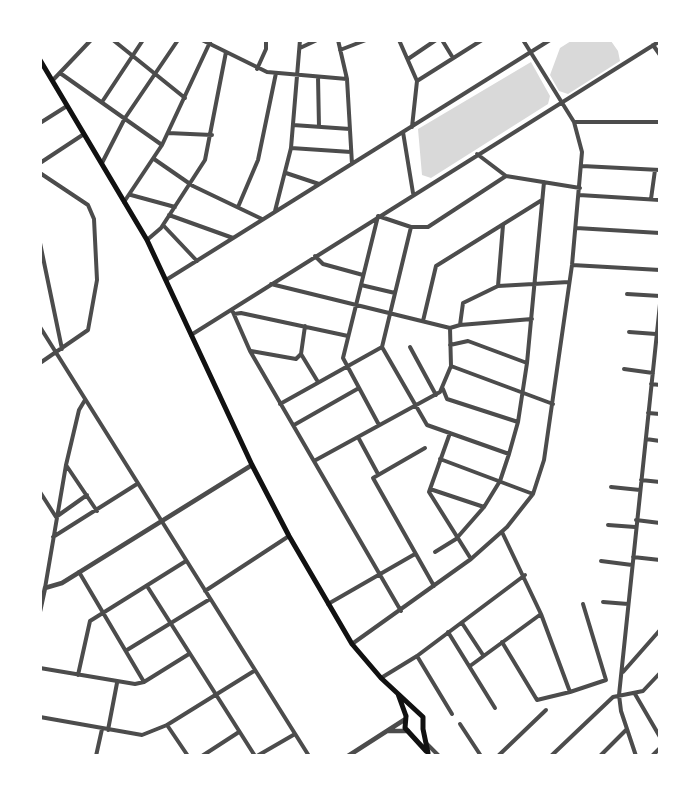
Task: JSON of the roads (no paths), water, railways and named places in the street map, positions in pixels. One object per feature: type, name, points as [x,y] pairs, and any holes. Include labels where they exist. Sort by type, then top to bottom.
[{"type":"main road","points":[[40,60],[147,240],[252,465],[289,536],[352,644],[381,678],[423,717],[423,729],[429,754]]},
{"type":"main road","points":[[396,690],[410,732],[429,754]]},
{"type":"main road","points":[[405,718],[417,712]]},
{"type":"main road","points":[[410,732],[423,729]]},
{"type":"street","points":[[53,80],[91,40]]},
{"type":"street","points":[[113,40],[154,75],[186,98]]},
{"type":"street","points":[[102,102],[144,40]]},
{"type":"street","points":[[101,164],[125,118],[178,40]]},
{"type":"street","points":[[202,40],[257,69],[276,73],[347,79]]},
{"type":"street","points":[[257,69],[266,49],[266,40]]},
{"type":"street","points":[[275,212],[291,148],[300,40]]},
{"type":"street","points":[[300,48],[317,40]]},
{"type":"street","points":[[338,40],[347,79],[352,164]]},
{"type":"street","points":[[340,50],[366,40]]},
{"type":"street","points":[[399,40],[417,81],[412,127]]},
{"type":"street","points":[[408,59],[436,40]]},
{"type":"street","points":[[442,40],[453,58]]},
{"type":"street","points":[[417,81],[482,40]]},
{"type":"street","points":[[352,644],[471,559],[502,532],[533,494],[544,460],[572,265],[582,166],[581,144],[574,122],[560,103],[523,40]]},
{"type":"street","points":[[166,280],[550,40]]},
{"type":"street","points":[[191,335],[233,312],[271,284],[412,193],[660,40]]},
{"type":"street","points":[[124,203],[162,145],[186,98],[209,42]]},
{"type":"street","points":[[653,45],[660,55]]},
{"type":"street","points":[[147,240],[163,225],[191,185],[205,160],[212,135],[226,52]]},
{"type":"street","points":[[60,73],[162,145]]},
{"type":"street","points":[[238,207],[258,160],[276,73]]},
{"type":"street","points":[[318,76],[318,127]]},
{"type":"street","points":[[40,123],[67,105]]},
{"type":"street","points":[[574,122],[660,122]]},
{"type":"street","points":[[293,125],[350,129]]},
{"type":"street","points":[[403,132],[412,193]]},
{"type":"street","points":[[168,133],[212,135]]},
{"type":"street","points":[[40,163],[84,134]]},
{"type":"street","points":[[291,148],[351,152]]},
{"type":"street","points":[[477,154],[506,176],[580,188]]},
{"type":"street","points":[[154,159],[191,185],[263,219]]},
{"type":"street","points":[[582,166],[657,170],[651,200]]},
{"type":"street","points":[[40,173],[88,205],[94,219],[97,280],[91,325],[83,336],[40,363]]},
{"type":"street","points":[[286,174],[319,184]]},
{"type":"street","points":[[378,216],[411,227],[428,227],[506,176]]},
{"type":"street","points":[[435,552],[456,539],[484,507],[500,482],[509,454],[518,422],[528,363],[544,182]]},
{"type":"street","points":[[131,195],[175,207]]},
{"type":"street","points":[[579,195],[660,200]]},
{"type":"street","points":[[423,322],[436,266],[543,200]]},
{"type":"street","points":[[169,215],[233,238]]},
{"type":"street","points":[[378,216],[343,360],[379,425]]},
{"type":"street","points":[[498,286],[503,224]]},
{"type":"street","points":[[163,225],[197,261]]},
{"type":"street","points":[[411,227],[382,347],[427,425],[509,454]]},
{"type":"street","points":[[576,228],[660,233]]},
{"type":"street","points":[[40,243],[62,350]]},
{"type":"street","points":[[315,256],[323,264],[363,275]]},
{"type":"street","points":[[572,265],[660,270]]},
{"type":"street","points":[[460,324],[463,303],[498,286],[570,282]]},
{"type":"street","points":[[271,284],[389,315],[450,328],[460,324],[532,319]]},
{"type":"street","points":[[361,285],[395,293]]},
{"type":"street","points":[[627,294],[660,296]]},
{"type":"street","points":[[636,756],[626,730],[619,695],[660,304]]},
{"type":"street","points":[[233,312],[348,336]]},
{"type":"street","points":[[233,312],[250,351],[401,611]]},
{"type":"street","points":[[305,326],[301,354],[318,382]]},
{"type":"street","points":[[40,327],[160,522],[309,756]]},
{"type":"street","points":[[314,461],[436,395],[443,389],[451,366],[450,328]]},
{"type":"street","points":[[629,332],[656,334]]},
{"type":"street","points":[[450,345],[468,342],[528,363]]},
{"type":"street","points":[[280,404],[345,365],[382,347]]},
{"type":"street","points":[[410,347],[436,395]]},
{"type":"street","points":[[250,351],[294,360],[301,354]]},
{"type":"street","points":[[451,366],[553,404]]},
{"type":"street","points":[[624,369],[652,373]]},
{"type":"street","points":[[651,384],[660,386]]},
{"type":"street","points":[[294,425],[359,388]]},
{"type":"street","points":[[443,389],[449,400],[518,422]]},
{"type":"street","points":[[40,611],[66,465],[79,410],[84,399]]},
{"type":"street","points":[[648,413],[660,414]]},
{"type":"street","points":[[450,433],[429,491],[456,539],[471,559]]},
{"type":"street","points":[[358,437],[378,474]]},
{"type":"street","points":[[645,439],[660,441]]},
{"type":"street","points":[[424,448],[378,474],[374,480],[434,586]]},
{"type":"street","points":[[440,459],[533,494]]},
{"type":"street","points":[[66,465],[97,511]]},
{"type":"street","points":[[43,586],[54,587],[252,465]]},
{"type":"street","points":[[641,480],[660,482]]},
{"type":"street","points":[[53,537],[137,484]]},
{"type":"street","points":[[611,487],[639,490]]},
{"type":"street","points":[[429,491],[484,507]]},
{"type":"street","points":[[40,492],[56,517]]},
{"type":"street","points":[[56,517],[87,495]]},
{"type":"street","points":[[636,520],[660,523]]},
{"type":"street","points":[[608,525],[635,527]]},
{"type":"street","points":[[502,532],[525,575],[570,692]]},
{"type":"street","points":[[205,591],[289,536]]},
{"type":"street","points":[[328,605],[415,554]]},
{"type":"street","points":[[633,557],[660,560]]},
{"type":"street","points":[[78,675],[90,621],[186,561]]},
{"type":"street","points":[[601,561],[632,565]]},
{"type":"street","points":[[79,572],[144,682]]},
{"type":"street","points":[[381,678],[417,656],[525,575]]},
{"type":"street","points":[[147,586],[215,696],[256,756],[295,734]]},
{"type":"street","points":[[127,650],[210,599]]},
{"type":"street","points":[[603,602],[628,604]]},
{"type":"street","points":[[502,642],[537,700],[606,680],[583,604]]},
{"type":"street","points":[[470,666],[541,614]]},
{"type":"street","points":[[462,623],[483,655]]},
{"type":"street","points":[[623,672],[660,630]]},
{"type":"street","points":[[448,632],[495,708]]},
{"type":"street","points":[[40,668],[117,683],[144,682],[189,654]]},
{"type":"street","points":[[417,656],[452,714]]},
{"type":"street","points":[[40,717],[142,735],[167,725],[254,671]]},
{"type":"street","points":[[550,756],[613,697],[643,691],[660,673]]},
{"type":"street","points":[[108,730],[117,683]]},
{"type":"street","points":[[636,694],[660,737]]},
{"type":"street","points":[[498,756],[546,710]]},
{"type":"street","points":[[348,756],[405,718]]},
{"type":"street","points":[[460,724],[481,756]]},
{"type":"street","points":[[167,725],[188,756]]},
{"type":"street","points":[[96,756],[102,729]]},
{"type":"street","points":[[600,756],[626,730]]},
{"type":"street","points":[[387,731],[410,732]]},
{"type":"street","points":[[202,756],[239,732]]},
{"type":"street","points":[[426,744],[439,756]]},
{"type":"street","points":[[652,756],[660,748]]}]
